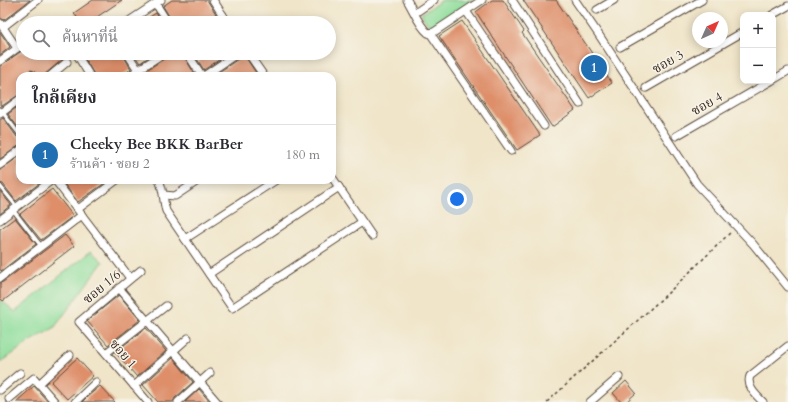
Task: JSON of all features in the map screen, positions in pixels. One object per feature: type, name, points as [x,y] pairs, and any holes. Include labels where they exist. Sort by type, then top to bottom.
[{"type":"street","points":[[16,47],[1,25],[38,0]]},
{"type":"street","points":[[213,0],[223,15]]},
{"type":"street","points":[[407,0],[419,23],[424,30],[430,33],[511,151]]},
{"type":"street","points":[[415,13],[434,0]]},
{"type":"street","points":[[430,33],[434,32],[482,0]]},
{"type":"street","points":[[512,0],[580,104]]},
{"type":"street","points":[[575,0],[697,184],[753,244],[788,287]]},
{"type":"street","points":[[597,10],[614,0]]},
{"type":"street","points":[[620,47],[702,0]]},
{"type":"street","points":[[137,16],[159,2],[165,16]]},
{"type":"street","points":[[776,13],[788,6]]},
{"type":"street","points":[[466,11],[544,126]]},
{"type":"street","name":"ซอย 3","points":[[646,88],[740,34]]},
{"type":"street","points":[[0,61],[16,49]]},
{"type":"street","points":[[80,60],[88,72]]},
{"type":"street","points":[[132,60],[139,72]]},
{"type":"street","points":[[141,72],[156,60]]},
{"type":"street","points":[[192,60],[200,72]]},
{"type":"street","points":[[209,72],[227,60]]},
{"type":"street","points":[[253,60],[261,72]]},
{"type":"street","points":[[55,72],[67,62]]},
{"type":"street","name":"ซอย 4","points":[[776,79],[788,72]]},
{"type":"street","name":"ซอย 4","points":[[676,136],[767,84]]},
{"type":"street","points":[[1,112],[16,102]]},
{"type":"street","points":[[0,165],[16,153]]},
{"type":"street","points":[[336,183],[372,236]]},
{"type":"street","points":[[0,220],[47,184]]},
{"type":"street","points":[[58,184],[130,278]]},
{"type":"street","points":[[1,275],[41,246],[112,184]]},
{"type":"street","points":[[161,184],[164,195],[163,203],[166,212],[232,308],[362,222]]},
{"type":"street","points":[[164,195],[175,196],[193,184]]},
{"type":"street","points":[[185,239],[270,184]]},
{"type":"street","points":[[209,274],[339,187]]},
{"type":"street","name":"ซอย 1/6","points":[[79,322],[141,270]]},
{"type":"street","points":[[119,288],[216,402]]},
{"type":"street","points":[[106,353],[166,306]]},
{"type":"street","name":"ซอย 1","points":[[79,322],[148,402]]},
{"type":"street","points":[[134,386],[188,338]]},
{"type":"street","points":[[763,402],[750,386],[750,376],[788,346]]},
{"type":"street","points":[[39,384],[70,355]]},
{"type":"street","points":[[178,402],[210,373]]},
{"type":"street","points":[[0,390],[20,374]]},
{"type":"street","points":[[595,400],[619,377]]},
{"type":"street","points":[[9,399],[34,378],[55,402]]},
{"type":"street","points":[[75,402],[96,382]]},
{"type":"lane","points":[[1,112],[16,130]]},
{"type":"lane","points":[[0,186],[41,246]]},
{"type":"path","points":[[547,402],[667,294],[736,227]]},
{"type":"green space","points":[[442,0],[474,0],[431,29],[421,14]]},
{"type":"green space","points":[[91,251],[103,262],[54,328],[32,340],[0,363],[0,299],[15,312]]},
{"type":"building","points":[[0,0],[30,0],[4,20],[0,18]]},
{"type":"building","points":[[93,0],[122,0],[98,16],[76,16],[74,13]]},
{"type":"building","points":[[172,0],[207,0],[216,14],[212,16],[169,16],[163,6]]},
{"type":"building","points":[[492,0],[503,0],[524,31],[522,33],[575,110],[552,127],[476,12]]},
{"type":"building","points":[[523,0],[556,0],[612,83],[589,98]]},
{"type":"building","points":[[462,21],[540,135],[517,150],[439,36]]},
{"type":"building","points":[[0,32],[10,47],[0,55]]},
{"type":"building","points":[[16,55],[16,60],[62,60],[48,72],[34,72],[31,70],[28,72],[16,72],[16,97],[2,106],[0,105],[0,66]]},
{"type":"building","points":[[86,60],[126,60],[131,69],[127,72],[93,72]]},
{"type":"building","points":[[162,60],[186,60],[194,72],[145,72]]},
{"type":"building","points":[[198,60],[219,60],[204,70]]},
{"type":"building","points":[[237,60],[248,60],[255,72],[219,72]]},
{"type":"building","points":[[16,108],[16,125],[8,114]]},
{"type":"building","points":[[3,118],[16,136],[16,148],[0,159],[0,120]]},
{"type":"building","points":[[16,159],[16,184],[39,184],[16,201],[3,184],[0,183],[0,170]]},
{"type":"building","points":[[64,184],[103,184],[78,202]]},
{"type":"building","points":[[52,189],[73,216],[41,240],[20,214]]},
{"type":"building","points":[[0,191],[11,205],[0,214]]},
{"type":"building","points":[[15,218],[36,244],[1,271],[0,229]]},
{"type":"building","points":[[65,235],[74,246],[3,301],[0,298],[0,283]]},
{"type":"building","points":[[119,295],[140,320],[108,345],[87,321]]},
{"type":"building","points":[[146,328],[166,351],[137,377],[115,352]]},
{"type":"building","points":[[77,358],[93,376],[67,399],[51,382]]},
{"type":"building","points":[[173,358],[193,382],[175,398],[173,402],[158,402],[143,385]]},
{"type":"building","points":[[626,381],[636,393],[626,402],[621,402],[613,393]]},
{"type":"building","points":[[34,386],[48,402],[16,402]]},
{"type":"building","points":[[100,386],[115,402],[82,402],[87,397]]},
{"type":"building","points":[[199,389],[210,402],[185,402]]},
{"type":"place","name":"Cheeky Bee BKK BarBer","points":[[594,68]]}]
